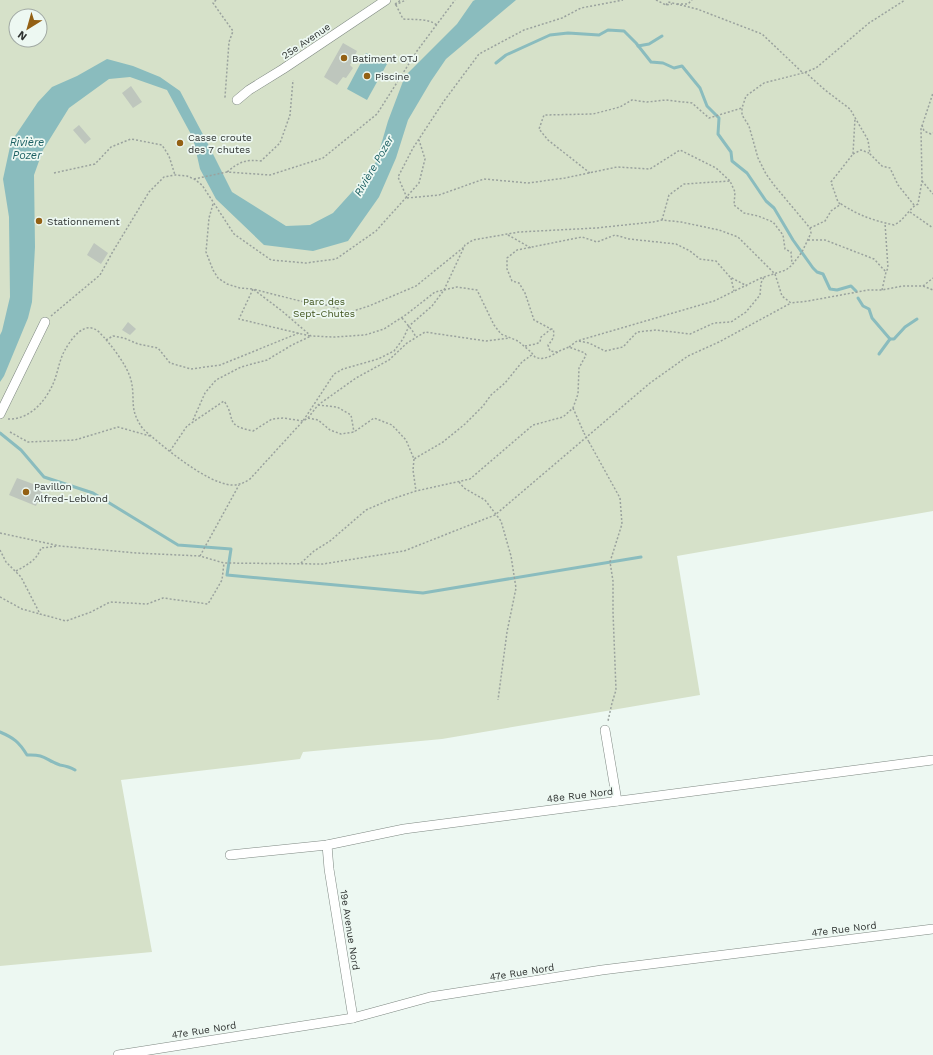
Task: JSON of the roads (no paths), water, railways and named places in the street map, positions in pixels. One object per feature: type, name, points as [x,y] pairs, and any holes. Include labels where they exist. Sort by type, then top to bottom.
[{"type":"street","name":"25e Avenue","points":[[238,100],[249,90],[389,3]]},
{"type":"street","points":[[2,416],[45,322]]},
{"type":"street","points":[[606,730],[617,801]]},
{"type":"street","name":"48e Rue Nord","points":[[230,855],[326,845],[404,829],[933,760]]},
{"type":"street","name":"19e Avenue Nord","points":[[326,845],[352,1018]]},
{"type":"street","name":"47e Rue Nord","points":[[118,1055],[352,1018],[430,997],[602,970],[933,929]]},
{"type":"water","name":"Rivière Pozer","points":[[475,0],[516,0],[446,59],[408,120],[396,158],[379,197],[348,241],[313,251],[264,245],[216,199],[200,169],[193,138],[167,90],[130,77],[109,79],[69,108],[43,150],[34,175],[35,247],[32,302],[28,318],[4,376],[0,382],[0,335],[10,297],[9,217],[3,179],[11,142],[38,102],[52,87],[77,76],[107,59],[133,66],[160,77],[180,91],[232,192],[286,226],[310,225],[333,213],[361,182],[376,162],[388,121],[405,76],[457,24]]},
{"type":"water","name":"Piscine","points":[[366,53],[387,64],[367,100],[347,89]]},
{"type":"waterway","points":[[496,63],[506,55],[550,35],[568,33],[599,35],[608,30],[624,31],[651,62],[663,63],[674,68],[682,66],[700,88],[707,106],[719,118],[718,134],[731,152],[732,161],[747,173],[766,201],[774,208],[793,240],[813,268],[817,272],[823,274],[830,289],[837,290],[851,286],[856,291]]},
{"type":"waterway","points":[[638,46],[649,44],[662,36]]},
{"type":"waterway","points":[[858,298],[863,306],[869,309],[872,318],[890,339],[894,339],[905,327],[917,319]]},
{"type":"waterway","points":[[879,354],[890,339]]},
{"type":"waterway","points":[[0,433],[21,450],[44,477],[93,493],[178,545],[231,549],[227,575],[423,593],[641,557]]},
{"type":"waterway","points":[[0,732],[16,741],[27,755],[42,756],[55,763],[75,770]]},
{"type":"place","name":"Batiment OTJ","points":[[344,58]]},
{"type":"place","name":"Piscine","points":[[367,76]]},
{"type":"place","name":"Casse croute des 7 chutes","points":[[180,143]]},
{"type":"place","name":"Stationnement","points":[[39,221]]},
{"type":"place","name":"Pavillon Alfred-Leblond","points":[[26,492]]},
{"type":"park label","name":"Parc des Sept-Chutes","points":[[324,306]]}]
